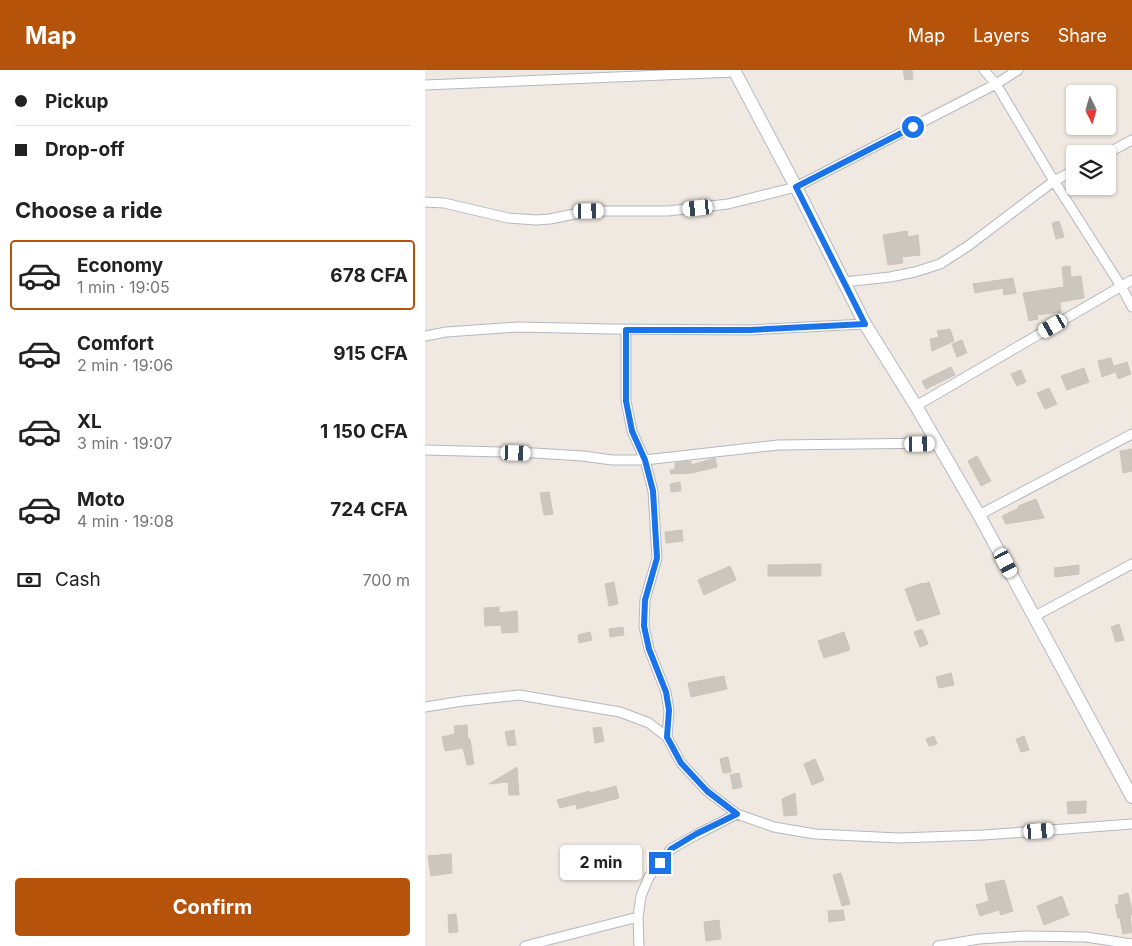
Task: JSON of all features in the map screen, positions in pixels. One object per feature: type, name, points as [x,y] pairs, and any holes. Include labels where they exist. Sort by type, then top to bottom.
[{"type":"street","points":[[984,70],[996,84],[1054,181],[1121,286],[1132,307]]},
{"type":"street","points":[[425,202],[444,203],[508,218],[536,220],[589,211],[668,211],[728,204],[796,187],[996,84],[1019,70]]},
{"type":"street","points":[[425,85],[734,71],[796,187],[865,324],[916,406],[979,515],[1132,797]]},
{"type":"street","points":[[1116,149],[1132,140]]},
{"type":"street","points":[[844,282],[890,277],[940,264],[968,246],[1054,181],[1066,175]]},
{"type":"street","points":[[916,406],[1132,280]]},
{"type":"street","points":[[425,336],[446,332],[518,327],[626,330],[749,330],[865,324]]},
{"type":"street","points":[[626,330],[626,401],[632,431],[645,460],[653,491],[657,558],[645,600],[644,626],[649,649],[666,692],[669,710],[667,737]]},
{"type":"street","points":[[979,515],[1132,434]]},
{"type":"street","points":[[425,450],[645,460],[778,445],[938,443]]},
{"type":"street","points":[[1035,616],[1132,564]]},
{"type":"street","points":[[425,708],[519,695],[620,712],[649,722],[667,737],[681,763],[707,791],[737,814],[774,827],[815,834],[899,838],[984,835],[1132,824]]},
{"type":"street","points":[[638,944],[638,917],[641,896],[649,876],[671,849],[696,834],[737,814]]},
{"type":"street","points":[[525,946],[638,917]]},
{"type":"street","points":[[937,946],[979,939],[1025,936],[1086,937],[1132,944]]},
{"type":"building","points":[[903,70],[912,70],[913,79],[905,80]]},
{"type":"building","points":[[1059,221],[1064,237],[1056,239],[1052,223]]},
{"type":"building","points":[[907,231],[908,237],[918,235],[920,255],[902,257],[903,263],[888,265],[883,235]]},
{"type":"building","points":[[1070,266],[1071,277],[1081,276],[1084,298],[1060,302],[1061,312],[1037,315],[1038,319],[1029,321],[1023,293],[1064,287],[1062,267]]},
{"type":"building","points":[[1013,278],[1016,293],[1004,295],[1003,288],[975,293],[973,284]]},
{"type":"building","points":[[950,329],[954,341],[932,351],[930,339],[939,337],[937,331]]},
{"type":"building","points":[[962,340],[967,353],[957,357],[952,344]]},
{"type":"building","points":[[1111,358],[1115,372],[1102,377],[1098,361]]},
{"type":"building","points":[[1127,362],[1131,374],[1118,379],[1114,366]]},
{"type":"building","points":[[951,367],[955,375],[926,389],[922,381]]},
{"type":"building","points":[[1084,368],[1089,382],[1067,390],[1061,376]]},
{"type":"building","points":[[1021,370],[1026,382],[1017,386],[1011,374]]},
{"type":"building","points":[[1049,388],[1057,404],[1045,409],[1037,393]]},
{"type":"building","points":[[1132,449],[1132,471],[1123,473],[1120,451]]},
{"type":"building","points":[[977,456],[991,481],[981,486],[968,461]]},
{"type":"building","points":[[715,458],[717,467],[692,473],[671,474],[670,470],[675,469],[675,463],[691,461],[691,465]]},
{"type":"building","points":[[680,482],[681,491],[671,492],[670,484]]},
{"type":"building","points":[[549,492],[553,514],[544,515],[540,493]]},
{"type":"building","points":[[1036,499],[1044,518],[1006,524],[1002,516],[1019,508],[1018,506]]},
{"type":"building","points":[[682,530],[683,541],[666,543],[665,532]]},
{"type":"building","points":[[821,564],[821,576],[768,576],[768,565]]},
{"type":"building","points":[[1079,565],[1079,574],[1055,577],[1054,568]]},
{"type":"building","points":[[730,566],[736,580],[704,595],[698,580]]},
{"type":"building","points":[[614,582],[618,604],[609,606],[605,584]]},
{"type":"building","points":[[929,582],[940,614],[917,621],[905,589]]},
{"type":"building","points":[[499,607],[499,613],[517,611],[518,632],[502,633],[501,625],[485,626],[484,608]]},
{"type":"building","points":[[1119,624],[1124,640],[1116,642],[1111,627]]},
{"type":"building","points":[[623,627],[624,635],[610,637],[609,629]]},
{"type":"building","points":[[922,629],[928,644],[920,647],[914,632]]},
{"type":"building","points":[[590,632],[592,640],[579,643],[578,635]]},
{"type":"building","points":[[844,632],[850,650],[824,658],[818,641]]},
{"type":"building","points":[[951,673],[954,685],[939,688],[936,677]]},
{"type":"building","points":[[724,676],[727,689],[691,697],[688,683]]},
{"type":"building","points":[[467,725],[468,740],[470,739],[474,764],[467,765],[463,748],[445,751],[442,737],[455,734],[454,726]]},
{"type":"building","points":[[601,727],[604,741],[595,743],[593,728]]},
{"type":"building","points":[[514,730],[516,745],[508,746],[505,732]]},
{"type":"building","points":[[934,736],[937,744],[929,746],[926,739]]},
{"type":"building","points":[[1024,736],[1029,750],[1021,752],[1016,739]]},
{"type":"building","points":[[728,757],[731,772],[723,773],[720,759]]},
{"type":"building","points":[[815,759],[824,780],[812,785],[804,764]]},
{"type":"building","points":[[517,767],[519,795],[509,795],[508,782],[489,784]]},
{"type":"building","points":[[739,773],[742,787],[733,789],[730,775]]},
{"type":"building","points":[[616,786],[619,798],[577,809],[576,804],[560,808],[557,800],[590,791],[590,793]]},
{"type":"building","points":[[795,793],[797,815],[784,816],[782,799]]},
{"type":"building","points":[[1086,801],[1086,813],[1068,814],[1067,802]]},
{"type":"building","points":[[451,854],[452,873],[431,876],[428,856]]},
{"type":"building","points":[[841,873],[850,904],[842,906],[833,875]]},
{"type":"building","points":[[1004,880],[1013,911],[1001,915],[999,910],[980,916],[976,905],[989,901],[985,884]]},
{"type":"building","points":[[1128,893],[1132,911],[1132,915],[1130,915],[1132,932],[1123,934],[1115,905],[1119,904],[1118,896]]},
{"type":"building","points":[[1062,896],[1069,915],[1044,925],[1037,906]]},
{"type":"building","points":[[843,910],[845,920],[829,922],[828,911]]},
{"type":"building","points":[[456,914],[458,932],[449,933],[448,915]]},
{"type":"building","points":[[719,920],[721,939],[706,941],[704,922]]},
{"type":"route","points":[[660,863],[671,849],[696,834],[737,814],[707,791],[681,763],[667,737],[669,710],[666,692],[649,649],[644,626],[645,600],[657,558],[653,491],[645,460],[632,431],[626,401],[626,330],[749,330],[865,324],[796,187],[913,127]]}]
